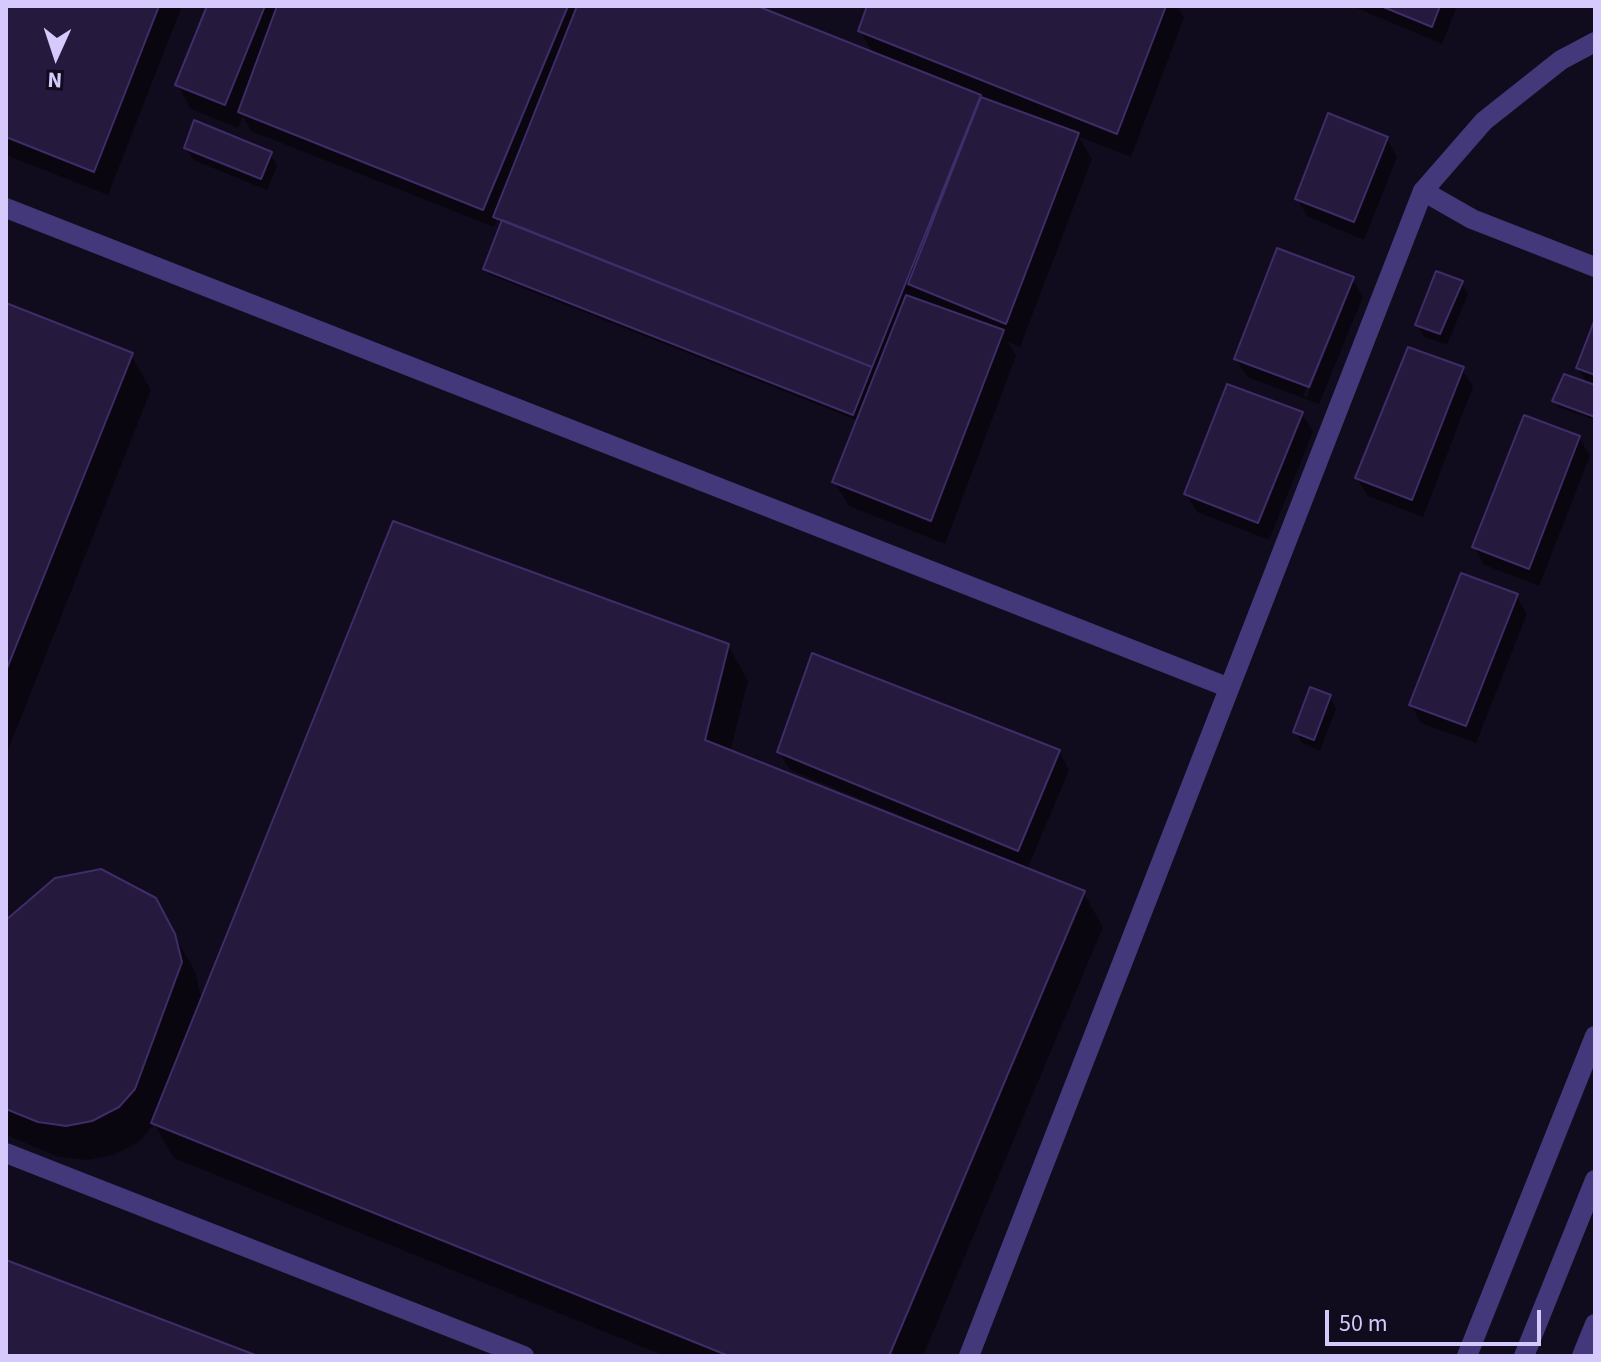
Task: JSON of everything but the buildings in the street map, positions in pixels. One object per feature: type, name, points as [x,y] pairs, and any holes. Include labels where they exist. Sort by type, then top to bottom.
[{"type":"street","points":[[969,1356],[1227,687],[1423,191],[1484,121],[1561,60],[1595,42]]},
{"type":"street","points":[[1423,191],[1472,219],[1595,267]]},
{"type":"street","points":[[6,208],[1227,687]]},
{"type":"street","points":[[1467,1356],[1595,1036]]},
{"type":"street","points":[[6,1153],[524,1356]]},
{"type":"street","points":[[1524,1356],[1595,1180]]},
{"type":"street","points":[[1582,1356],[1595,1324]]}]
